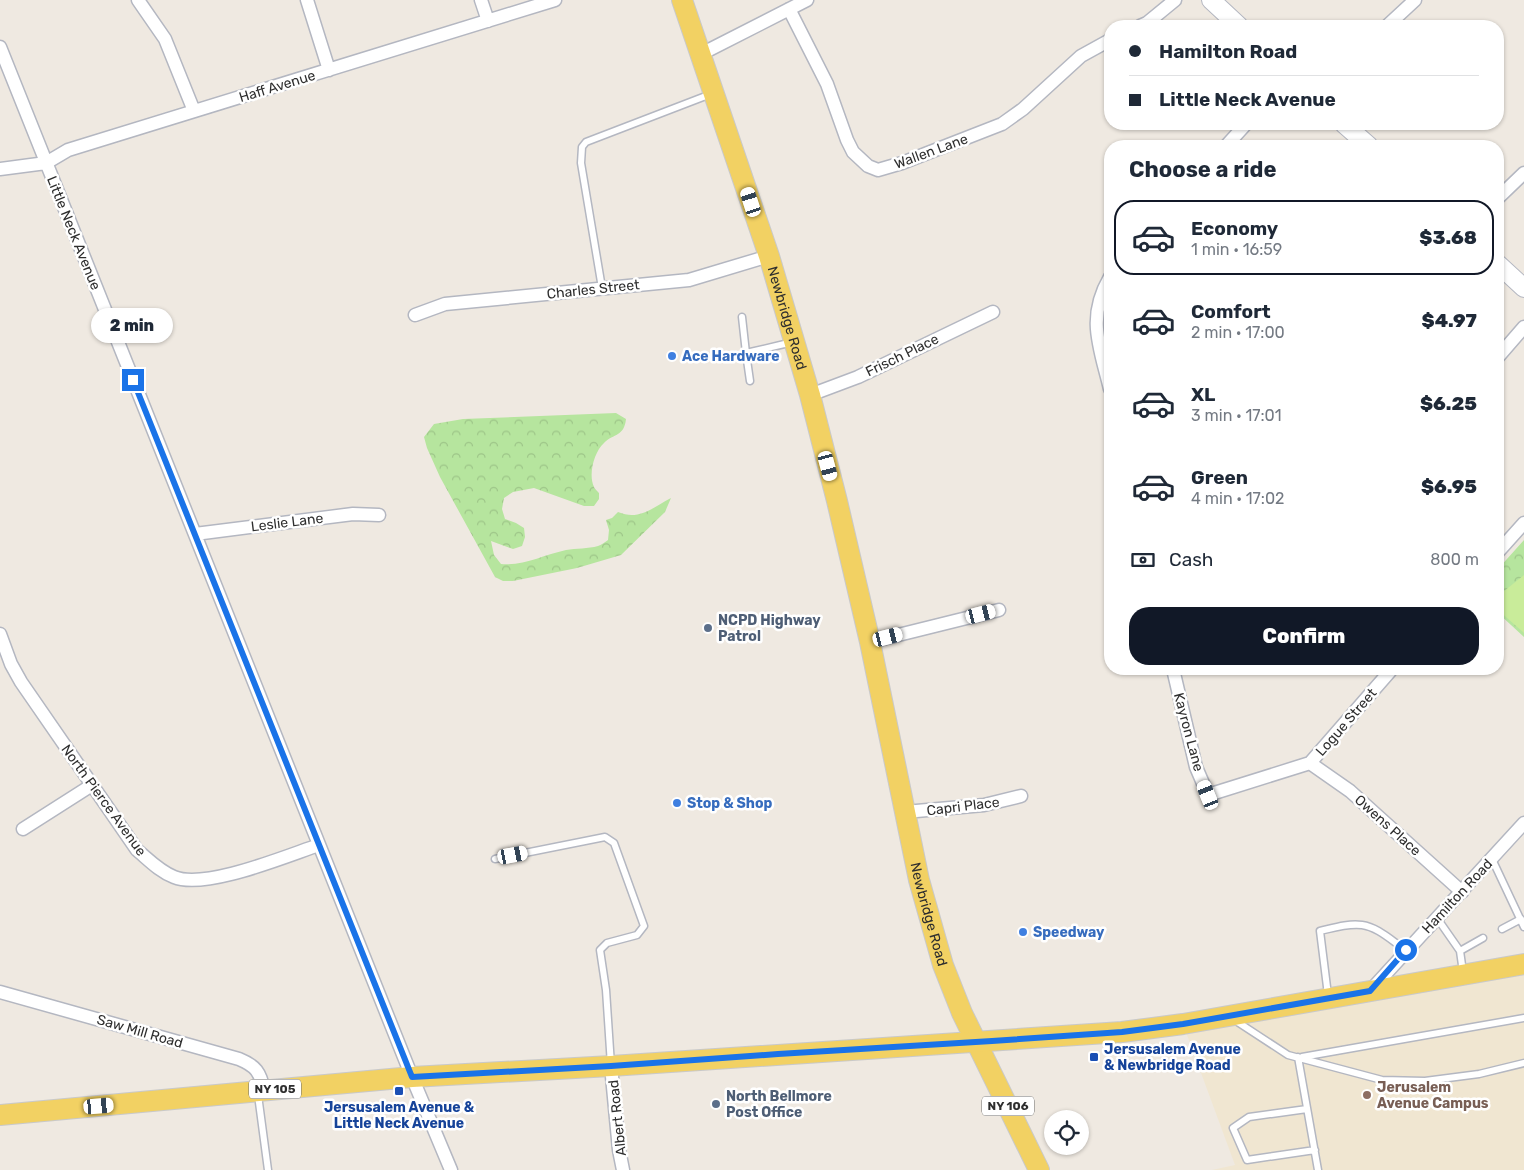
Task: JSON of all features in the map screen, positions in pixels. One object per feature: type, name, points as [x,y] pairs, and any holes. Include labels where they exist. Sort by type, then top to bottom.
[{"type":"main road","name":"Newbridge Road","points":[[682,0],[769,256],[810,395],[870,642],[919,880],[943,965],[962,1013],[978,1042],[1039,1170]]},
{"type":"main road","points":[[1211,0],[1233,20]]},
{"type":"main road","points":[[1351,130],[1362,140]]},
{"type":"main road","points":[[1504,270],[1524,288]]},
{"type":"main road","points":[[978,1042],[1122,1032],[1183,1024],[1524,964]]},
{"type":"main road","name":"NY 105","points":[[0,1115],[412,1077],[978,1042]]},
{"type":"street","points":[[138,0],[165,40],[194,111]]},
{"type":"street","points":[[307,0],[328,70]]},
{"type":"street","points":[[481,0],[488,21]]},
{"type":"street","name":"Haff Avenue","points":[[0,169],[46,163],[68,150],[555,0]]},
{"type":"street","points":[[701,54],[807,0]]},
{"type":"street","points":[[1151,20],[1175,0]]},
{"type":"street","points":[[1393,20],[1415,0]]},
{"type":"street","name":"Wallen Lane","points":[[789,9],[827,84],[853,152],[868,166],[878,170],[902,163],[1002,124],[1023,109],[1081,56],[1104,43]]},
{"type":"street","name":"Little Neck Avenue","points":[[0,47],[412,1077],[451,1170]]},
{"type":"street","points":[[1231,140],[1241,130]]},
{"type":"street","points":[[1504,192],[1524,174]]},
{"type":"street","name":"Charles Street","points":[[415,315],[445,304],[688,280],[769,256]]},
{"type":"street","points":[[1104,288],[1097,308],[1096,330],[1104,364]]},
{"type":"street","name":"Frisch Place","points":[[810,395],[858,377],[993,312]]},
{"type":"street","points":[[1504,350],[1524,327]]},
{"type":"street","name":"Leslie Lane","points":[[195,534],[353,514],[379,515]]},
{"type":"street","points":[[1504,545],[1524,523]]},
{"type":"street","points":[[870,642],[999,610]]},
{"type":"street","name":"North Pierce Avenue","points":[[0,634],[21,682],[137,850],[158,868],[175,878],[206,880],[251,868],[319,845]]},
{"type":"street","name":"Kayron Lane","points":[[1174,675],[1196,767],[1208,795]]},
{"type":"street","name":"Logue Street","points":[[1208,795],[1310,763],[1387,675]]},
{"type":"street","name":"Owens Place","points":[[1310,763],[1350,791],[1462,892]]},
{"type":"street","points":[[23,829],[92,785]]},
{"type":"street","name":"Capri Place","points":[[905,812],[984,805],[1021,796]]},
{"type":"street","name":"Hamilton Road","points":[[1370,991],[1524,823]]},
{"type":"street","name":"Saw Mill Road","points":[[0,992],[239,1059],[250,1064],[258,1071],[261,1076],[261,1090]]},
{"type":"street","name":"Albert Road","points":[[611,1066],[619,1150],[623,1170]]},
{"type":"lane","points":[[602,288],[581,163],[582,147],[586,142],[714,93]]},
{"type":"lane","points":[[742,317],[750,381]]},
{"type":"lane","points":[[746,353],[794,342]]},
{"type":"lane","points":[[495,859],[605,837],[614,843],[644,926],[637,935],[607,943],[600,950],[606,990],[611,1066]]},
{"type":"lane","points":[[1492,858],[1524,926]]},
{"type":"lane","points":[[1437,918],[1460,951],[1463,974]]},
{"type":"lane","points":[[1502,929],[1520,919]]},
{"type":"lane","points":[[1328,998],[1320,931],[1351,925],[1363,925],[1374,929],[1406,950]]},
{"type":"lane","points":[[1460,951],[1483,938]]},
{"type":"lane","points":[[1229,1016],[1288,1055],[1382,1080],[1426,1081],[1480,1074],[1524,1063]]},
{"type":"lane","points":[[1298,1058],[1524,1018]]},
{"type":"lane","points":[[1298,1058],[1318,1170]]},
{"type":"lane","points":[[261,1090],[268,1170]]},
{"type":"lane","points":[[1307,1109],[1249,1117],[1233,1128],[1247,1160],[1315,1150]]},
{"type":"shaded area","name":"Jerusalem Avenue Campus","points":[[1524,963],[1524,1170],[1212,1170],[1235,1165],[1183,1024]]},
{"type":"green space","points":[[616,413],[626,419],[625,425],[621,432],[604,443],[597,452],[592,470],[592,482],[594,488],[599,493],[599,499],[594,506],[584,506],[534,488],[513,492],[504,498],[502,509],[505,519],[524,528],[525,537],[522,546],[513,549],[491,541],[494,555],[501,564],[509,564],[526,562],[566,550],[598,546],[608,540],[609,530],[606,520],[612,518],[618,512],[632,515],[639,514],[671,498],[665,512],[621,555],[577,568],[513,581],[503,581],[495,577],[440,477],[424,437],[434,424],[463,419]]},
{"type":"green space","points":[[1524,540],[1524,637],[1504,619],[1504,562]]},
{"type":"green space","points":[[1524,575],[1524,633],[1504,615],[1504,591]]},
{"type":"place","name":"Ace Hardware","points":[[672,356]]},
{"type":"place","name":"NCPD Highway Patrol","points":[[708,628]]},
{"type":"place","name":"Stop & Shop","points":[[677,803]]},
{"type":"place","name":"Speedway","points":[[1023,932]]},
{"type":"place","name":"Jersusalem Avenue & Newbridge Road","points":[[1094,1057]]},
{"type":"place","name":"Jersusalem Avenue & Little Neck Avenue","points":[[399,1091]]},
{"type":"place","name":"Jerusalem Avenue Campus","points":[[1367,1095]]},
{"type":"place","name":"North Bellmore Post Office","points":[[716,1104]]},
{"type":"route","points":[[133,380],[412,1077],[611,1066],[1122,1032],[1183,1024],[1370,991],[1406,950]]}]
